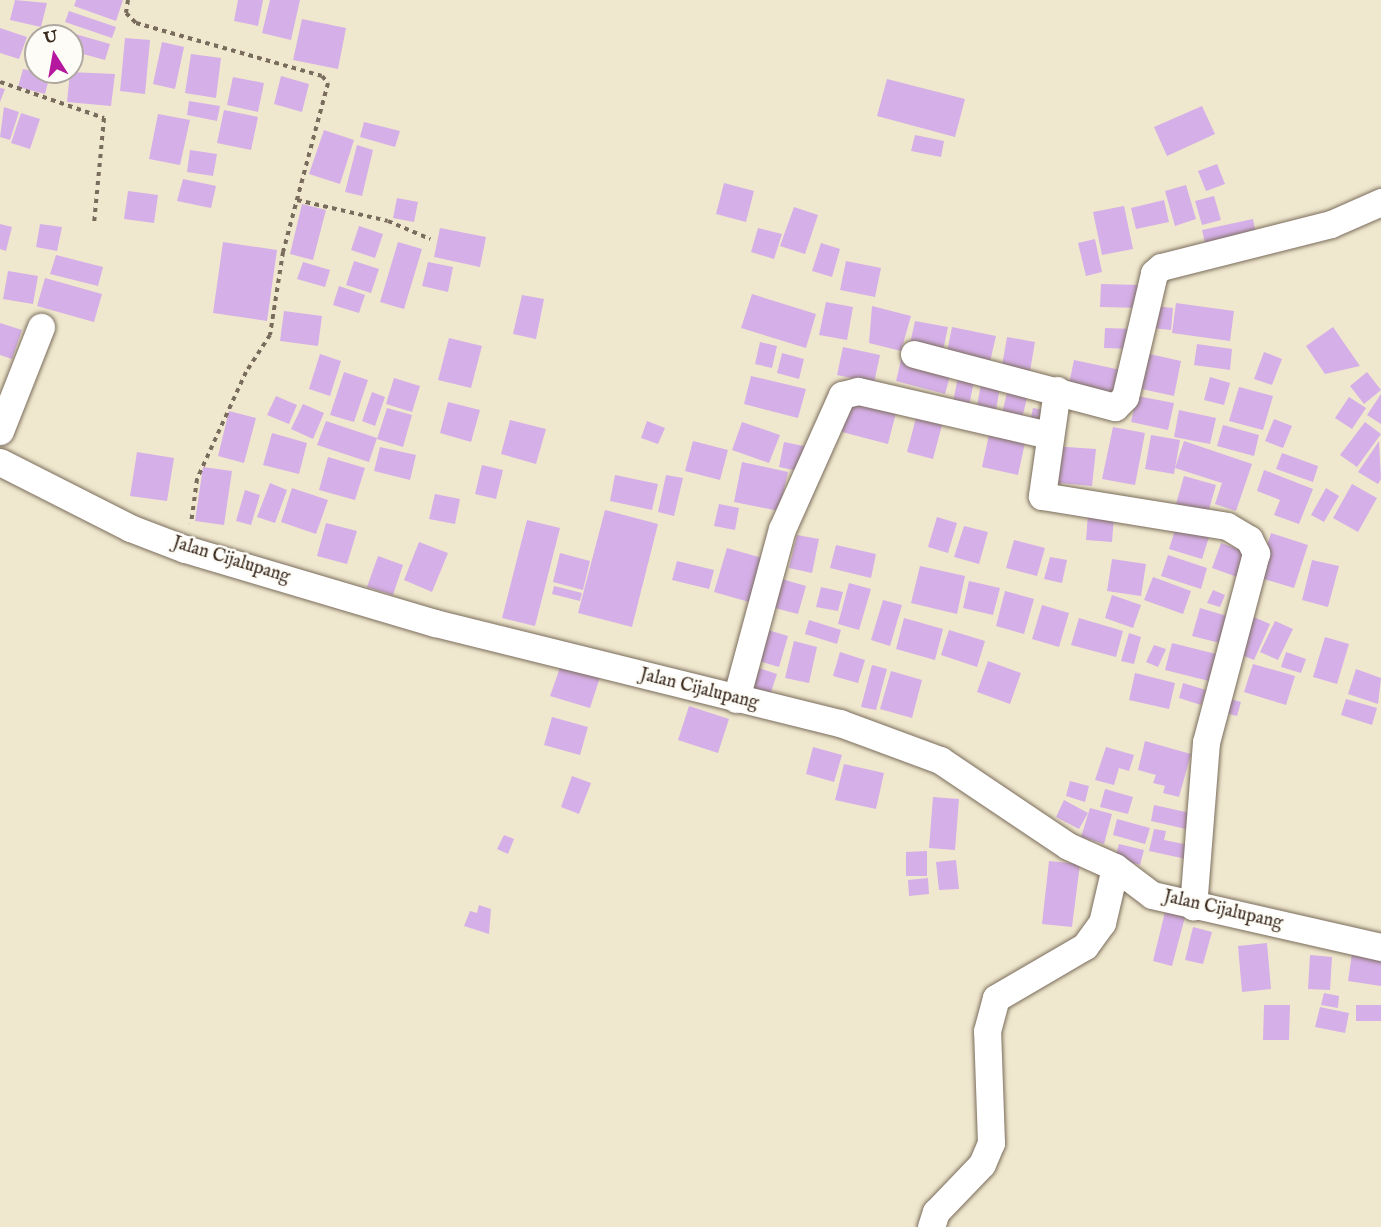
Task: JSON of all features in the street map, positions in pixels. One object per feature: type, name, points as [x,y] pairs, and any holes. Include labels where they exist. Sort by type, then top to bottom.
[{"type":"street","points":[[914,354],[1057,390],[1106,405],[1123,401],[1154,273],[1161,267],[1331,224],[1381,202]]},
{"type":"street","points":[[0,431],[41,327]]},
{"type":"street","points":[[1057,390],[1040,490],[1048,500],[1227,526],[1249,539],[1256,553],[1206,742],[1193,906]]},
{"type":"street","points":[[736,699],[782,529],[842,395],[858,391],[1049,435]]},
{"type":"street","name":"Jalan Cijalupang","points":[[0,462],[130,528],[435,623],[840,723],[940,760],[1068,846],[1115,867],[1152,895],[1193,906],[1381,946]]},
{"type":"street","points":[[931,1227],[936,1212],[982,1164],[991,1143],[987,1031],[996,998],[1085,946],[1102,923],[1115,867]]},
{"type":"path","points":[[128,0],[126,13],[136,23],[325,78],[328,89],[297,200],[270,335],[246,372],[197,479],[187,544]]},
{"type":"path","points":[[0,82],[104,118],[94,223]]},
{"type":"path","points":[[297,200],[388,221],[430,239]]},
{"type":"building","points":[[15,0],[47,3],[42,24],[10,20]]},
{"type":"building","points":[[76,0],[123,0],[116,21],[74,6]]},
{"type":"building","points":[[238,0],[263,0],[258,26],[234,21]]},
{"type":"building","points":[[270,0],[300,0],[291,40],[262,33]]},
{"type":"building","points":[[69,11],[116,27],[112,38],[84,28],[84,24],[65,22]]},
{"type":"building","points":[[302,19],[346,28],[338,69],[293,60]]},
{"type":"building","points":[[0,28],[24,36],[24,45],[19,59],[0,53]]},
{"type":"building","points":[[84,36],[110,44],[105,60],[84,54]]},
{"type":"building","points":[[125,38],[150,40],[145,94],[120,91]]},
{"type":"building","points":[[162,42],[184,47],[175,89],[153,84]]},
{"type":"building","points":[[191,54],[221,58],[216,98],[185,93]]},
{"type":"building","points":[[23,69],[24,84],[48,84],[45,94],[18,87]]},
{"type":"building","points":[[84,73],[115,74],[111,106],[67,102],[69,84],[84,84]]},
{"type":"building","points":[[281,76],[309,84],[302,112],[274,104]]},
{"type":"building","points":[[233,77],[264,83],[258,112],[227,105]]},
{"type":"building","points":[[887,79],[965,99],[955,137],[877,116]]},
{"type":"building","points":[[0,88],[5,89],[0,102]]},
{"type":"building","points":[[189,101],[220,106],[217,121],[187,115]]},
{"type":"building","points":[[1202,106],[1215,134],[1167,156],[1154,127]]},
{"type":"building","points":[[4,107],[19,112],[10,140],[0,137]]},
{"type":"building","points":[[224,110],[258,117],[251,150],[217,143]]},
{"type":"building","points":[[21,113],[40,119],[30,149],[11,143]]},
{"type":"building","points":[[158,114],[190,120],[180,165],[149,159]]},
{"type":"building","points":[[364,122],[400,131],[395,147],[360,137]]},
{"type":"building","points":[[324,130],[354,140],[340,184],[309,174]]},
{"type":"building","points":[[915,135],[944,141],[941,157],[911,151]]},
{"type":"building","points":[[357,145],[373,150],[362,196],[345,192]]},
{"type":"building","points":[[190,150],[217,154],[213,176],[187,172]]},
{"type":"building","points":[[1217,164],[1225,184],[1206,191],[1198,171]]},
{"type":"building","points":[[183,179],[216,186],[211,208],[177,201]]},
{"type":"building","points":[[724,183],[754,191],[746,222],[716,214]]},
{"type":"building","points":[[1186,185],[1196,219],[1175,226],[1165,191]]},
{"type":"building","points":[[128,191],[158,195],[154,223],[124,219]]},
{"type":"building","points":[[1214,196],[1221,220],[1202,225],[1195,201]]},
{"type":"building","points":[[397,198],[418,202],[414,222],[393,218]]},
{"type":"building","points":[[1164,200],[1169,222],[1136,229],[1131,208]]},
{"type":"building","points":[[302,204],[326,210],[313,260],[290,254]]},
{"type":"building","points":[[1124,206],[1133,249],[1102,255],[1093,212]]},
{"type":"building","points":[[794,207],[818,215],[805,254],[780,246]]},
{"type":"building","points":[[1253,219],[1257,240],[1207,251],[1202,230]]},
{"type":"building","points":[[0,224],[12,227],[6,251],[0,249]]},
{"type":"building","points":[[40,224],[62,227],[57,251],[36,247]]},
{"type":"building","points":[[359,226],[383,234],[375,258],[351,250]]},
{"type":"building","points":[[440,228],[486,237],[480,267],[434,257]]},
{"type":"building","points":[[758,228],[782,234],[774,259],[751,252]]},
{"type":"building","points":[[1095,239],[1102,272],[1086,276],[1078,243]]},
{"type":"building","points":[[223,242],[277,250],[267,321],[213,313]]},
{"type":"building","points":[[398,242],[422,249],[404,309],[380,302]]},
{"type":"building","points":[[821,243],[840,249],[832,277],[812,271]]},
{"type":"building","points":[[56,255],[103,267],[98,286],[50,274]]},
{"type":"building","points":[[354,261],[379,269],[371,293],[346,285]]},
{"type":"building","points":[[846,261],[881,268],[875,297],[840,290]]},
{"type":"building","points":[[303,262],[330,270],[325,287],[297,279]]},
{"type":"building","points":[[428,262],[453,267],[448,292],[422,286]]},
{"type":"building","points":[[8,271],[38,276],[33,304],[3,299]]},
{"type":"building","points":[[45,278],[102,294],[94,322],[37,306]]},
{"type":"building","points":[[1101,284],[1143,285],[1142,308],[1100,307]]},
{"type":"building","points":[[339,286],[365,295],[359,313],[333,305]]},
{"type":"building","points":[[752,294],[816,314],[806,348],[741,328]]},
{"type":"building","points":[[522,295],[544,299],[536,339],[513,334]]},
{"type":"building","points":[[826,302],[853,307],[847,340],[819,335]]},
{"type":"building","points":[[1176,303],[1234,311],[1230,341],[1172,333]]},
{"type":"building","points":[[872,306],[911,316],[901,351],[869,343]]},
{"type":"building","points":[[1155,306],[1173,308],[1171,330],[1152,328]]},
{"type":"building","points":[[284,311],[322,316],[318,346],[280,341]]},
{"type":"building","points":[[915,321],[948,327],[942,355],[909,348]]},
{"type":"building","points":[[0,323],[22,330],[12,359],[0,355]]},
{"type":"building","points":[[952,327],[996,336],[989,366],[946,357]]},
{"type":"building","points":[[1333,327],[1360,366],[1325,374],[1306,346]]},
{"type":"building","points":[[1105,328],[1136,329],[1135,349],[1104,348]]},
{"type":"building","points":[[1007,337],[1035,342],[1030,371],[1002,366]]},
{"type":"building","points":[[449,338],[482,346],[471,388],[438,380]]},
{"type":"building","points":[[760,342],[777,346],[772,368],[755,364]]},
{"type":"building","points":[[1197,344],[1232,349],[1230,370],[1194,365]]},
{"type":"building","points":[[843,347],[880,355],[874,383],[837,375]]},
{"type":"building","points":[[1264,352],[1282,359],[1272,385],[1254,379]]},
{"type":"building","points":[[782,353],[804,359],[799,379],[777,373]]},
{"type":"building","points":[[1145,353],[1181,361],[1174,396],[1137,388]]},
{"type":"building","points":[[320,354],[341,361],[330,396],[309,389]]},
{"type":"building","points":[[902,356],[952,369],[945,394],[896,381]]},
{"type":"building","points":[[1074,360],[1121,370],[1115,399],[1068,389]]},
{"type":"building","points":[[344,372],[368,380],[354,422],[330,415]]},
{"type":"building","points":[[959,372],[975,376],[969,406],[953,402]]},
{"type":"building","points":[[1367,372],[1381,390],[1364,404],[1350,386]]},
{"type":"building","points":[[751,376],[806,389],[798,418],[744,404]]},
{"type":"building","points":[[1210,377],[1230,383],[1224,405],[1204,400]]},
{"type":"building","points":[[394,378],[420,386],[412,412],[386,404]]},
{"type":"building","points":[[982,378],[1001,381],[995,416],[976,412]]},
{"type":"building","points":[[1009,384],[1029,389],[1021,423],[1001,418]]},
{"type":"building","points":[[1239,387],[1273,396],[1263,430],[1229,421]]},
{"type":"building","points":[[372,392],[385,397],[375,426],[362,421]]},
{"type":"building","points":[[1381,394],[1381,424],[1367,415]]},
{"type":"building","points":[[276,396],[297,405],[289,424],[267,415]]},
{"type":"building","points":[[1137,396],[1174,403],[1168,430],[1131,422]]},
{"type":"building","points":[[851,397],[897,409],[888,444],[842,432]]},
{"type":"building","points":[[1349,397],[1366,408],[1352,429],[1335,418]]},
{"type":"building","points":[[448,402],[480,410],[471,442],[440,433]]},
{"type":"building","points":[[303,404],[324,413],[313,439],[291,429]]},
{"type":"building","points":[[387,408],[412,415],[403,447],[377,439]]},
{"type":"building","points":[[1033,408],[1048,411],[1045,426],[1030,423]]},
{"type":"building","points":[[1179,410],[1216,418],[1210,444],[1174,437]]},
{"type":"building","points":[[229,411],[256,418],[244,463],[218,456]]},
{"type":"building","points":[[916,418],[942,425],[933,459],[907,452]]},
{"type":"building","points":[[1274,419],[1292,426],[1283,448],[1265,441]]},
{"type":"building","points":[[510,420],[546,429],[536,464],[501,454]]},
{"type":"building","points":[[326,421],[377,438],[369,462],[317,445]]},
{"type":"building","points":[[647,421],[665,428],[658,444],[641,438]]},
{"type":"building","points":[[742,422],[780,435],[769,463],[732,450]]},
{"type":"building","points":[[1365,422],[1381,434],[1357,467],[1340,455]]},
{"type":"building","points":[[1223,425],[1259,435],[1254,456],[1217,446]]},
{"type":"building","points":[[1113,427],[1145,433],[1135,485],[1102,479]]},
{"type":"building","points":[[990,430],[1026,438],[1018,475],[982,467]]},
{"type":"building","points":[[272,433],[307,443],[299,474],[263,465]]},
{"type":"building","points":[[1151,435],[1180,440],[1174,474],[1145,469]]},
{"type":"building","points":[[693,441],[728,450],[720,480],[685,471]]},
{"type":"building","points":[[1184,441],[1252,464],[1236,511],[1215,504],[1222,483],[1175,468]]},
{"type":"building","points":[[1379,441],[1381,479],[1378,484],[1358,472]]},
{"type":"building","points":[[784,442],[809,447],[803,472],[779,467]]},
{"type":"building","points":[[1052,446],[1096,449],[1092,486],[1049,482]]},
{"type":"building","points":[[380,447],[416,455],[410,480],[374,471]]},
{"type":"building","points":[[137,452],[174,458],[167,501],[130,496]]},
{"type":"building","points":[[1282,453],[1318,466],[1313,482],[1276,469]]},
{"type":"building","points":[[328,457],[365,468],[355,500],[319,490]]},
{"type":"building","points":[[742,462],[788,472],[779,511],[734,502]]},
{"type":"building","points":[[482,465],[503,470],[496,499],[475,494]]},
{"type":"building","points":[[203,467],[232,471],[224,525],[195,521]]},
{"type":"building","points":[[1264,470],[1313,489],[1299,524],[1274,515],[1280,500],[1257,491]]},
{"type":"building","points":[[615,475],[658,484],[652,510],[610,501]]},
{"type":"building","points":[[666,475],[683,478],[674,516],[658,512]]},
{"type":"building","points":[[1184,476],[1216,485],[1208,513],[1176,504]]},
{"type":"building","points":[[270,483],[287,490],[275,523],[257,517]]},
{"type":"building","points":[[1352,484],[1377,498],[1358,532],[1333,518]]},
{"type":"building","points":[[292,488],[328,500],[316,534],[281,522]]},
{"type":"building","points":[[1326,488],[1339,496],[1324,522],[1311,515]]},
{"type":"building","points":[[245,490],[260,495],[251,525],[236,521]]},
{"type":"building","points":[[435,494],[460,499],[455,524],[429,519]]},
{"type":"building","points":[[719,504],[739,508],[735,530],[714,526]]},
{"type":"building","points":[[605,510],[658,524],[632,627],[578,613]]},
{"type":"building","points":[[1088,514],[1114,516],[1112,542],[1086,540]]},
{"type":"building","points":[[937,517],[957,523],[948,553],[928,547]]},
{"type":"building","points":[[527,520],[560,528],[535,626],[502,618]]},
{"type":"building","points":[[326,523],[357,531],[347,564],[317,556]]},
{"type":"building","points":[[1177,524],[1210,534],[1202,559],[1169,549]]},
{"type":"building","points":[[964,526],[988,532],[979,564],[954,557]]},
{"type":"building","points":[[1271,533],[1308,545],[1294,588],[1257,577]]},
{"type":"building","points":[[797,535],[819,539],[812,573],[789,568]]},
{"type":"building","points":[[1014,540],[1045,548],[1037,576],[1006,568]]},
{"type":"building","points":[[419,542],[448,553],[432,592],[404,580]]},
{"type":"building","points":[[1221,543],[1249,553],[1240,578],[1212,568]]},
{"type":"building","points":[[836,545],[876,554],[871,578],[830,568]]},
{"type":"building","points":[[727,548],[769,560],[756,604],[714,592]]},
{"type":"building","points":[[560,553],[590,561],[583,590],[553,582]]},
{"type":"building","points":[[1168,555],[1207,568],[1201,589],[1161,576]]},
{"type":"building","points":[[378,556],[403,565],[393,595],[367,587]]},
{"type":"building","points":[[1050,557],[1067,560],[1062,583],[1044,579]]},
{"type":"building","points":[[1112,559],[1146,564],[1141,596],[1107,591]]},
{"type":"building","points":[[1312,560],[1339,566],[1328,607],[1302,600]]},
{"type":"building","points":[[677,561],[714,570],[709,589],[672,580]]},
{"type":"building","points":[[920,566],[965,576],[957,614],[911,603]]},
{"type":"building","points":[[775,577],[806,586],[798,614],[767,606]]},
{"type":"building","points":[[1153,577],[1191,591],[1183,614],[1144,600]]},
{"type":"building","points":[[969,581],[1000,588],[993,615],[963,608]]},
{"type":"building","points":[[849,583],[871,589],[859,630],[838,624]]},
{"type":"building","points":[[554,586],[582,593],[580,601],[552,594]]},
{"type":"building","points":[[821,587],[843,592],[838,611],[816,607]]},
{"type":"building","points":[[1213,590],[1225,595],[1220,607],[1207,603]]},
{"type":"building","points":[[1005,591],[1034,599],[1024,634],[996,626]]},
{"type":"building","points":[[1112,595],[1141,605],[1133,628],[1105,618]]},
{"type":"building","points":[[883,600],[902,605],[890,646],[871,640]]},
{"type":"building","points":[[1042,605],[1069,613],[1059,647],[1032,639]]},
{"type":"building","points":[[1200,608],[1227,616],[1220,643],[1192,636]]},
{"type":"building","points":[[1249,615],[1270,624],[1254,660],[1234,652]]},
{"type":"building","points":[[904,618],[943,629],[935,660],[896,649]]},
{"type":"building","points":[[1079,618],[1123,631],[1116,657],[1071,645]]},
{"type":"building","points":[[809,620],[841,630],[837,644],[805,634]]},
{"type":"building","points":[[1275,621],[1293,629],[1278,660],[1260,652]]},
{"type":"building","points":[[758,627],[788,636],[779,667],[749,658]]},
{"type":"building","points":[[949,630],[985,641],[977,667],[941,655]]},
{"type":"building","points":[[1129,633],[1141,637],[1134,664],[1121,661]]},
{"type":"building","points":[[1325,637],[1349,644],[1337,684],[1313,677]]},
{"type":"building","points":[[794,641],[817,647],[809,683],[785,678]]},
{"type":"building","points":[[1172,643],[1216,654],[1209,681],[1165,670]]},
{"type":"building","points":[[1154,645],[1166,649],[1158,667],[1146,662]]},
{"type":"building","points":[[840,652],[865,660],[858,683],[833,676]]},
{"type":"building","points":[[1286,652],[1306,659],[1301,673],[1281,667]]},
{"type":"building","points":[[988,661],[1021,673],[1010,704],[977,692]]},
{"type":"building","points":[[562,662],[601,674],[590,708],[550,696]]},
{"type":"building","points":[[1253,664],[1295,676],[1286,705],[1244,692]]},
{"type":"building","points":[[872,665],[887,669],[876,710],[861,707]]},
{"type":"building","points":[[753,666],[777,674],[770,695],[746,687]]},
{"type":"building","points":[[1356,669],[1381,678],[1378,704],[1348,694]]},
{"type":"building","points":[[891,671],[922,680],[912,718],[880,709]]},
{"type":"building","points":[[1135,673],[1175,683],[1169,709],[1129,700]]},
{"type":"building","points":[[1183,683],[1206,690],[1201,705],[1179,698]]},
{"type":"building","points":[[1230,699],[1241,702],[1237,716],[1226,713]]},
{"type":"building","points":[[1346,699],[1377,708],[1372,725],[1341,715]]},
{"type":"building","points":[[689,706],[729,719],[718,753],[678,740]]},
{"type":"building","points":[[552,717],[588,727],[580,755],[544,745]]},
{"type":"building","points":[[1145,741],[1191,754],[1179,797],[1163,793],[1165,786],[1153,783],[1156,775],[1138,770]]},
{"type":"building","points":[[813,747],[842,755],[834,782],[806,774]]},
{"type":"building","points":[[1106,747],[1134,755],[1129,771],[1119,768],[1114,785],[1095,780]]},
{"type":"building","points":[[844,764],[884,773],[876,809],[835,800]]},
{"type":"building","points":[[572,776],[591,783],[579,814],[561,807]]},
{"type":"building","points":[[1070,781],[1089,786],[1085,802],[1066,796]]},
{"type":"building","points":[[1105,789],[1133,797],[1128,814],[1100,807]]},
{"type":"building","points":[[933,797],[959,799],[955,850],[929,848]]},
{"type":"building","points":[[1064,800],[1088,813],[1079,829],[1056,817]]},
{"type":"building","points":[[1154,805],[1190,813],[1186,829],[1151,821]]},
{"type":"building","points":[[1090,808],[1112,814],[1104,844],[1081,837]]},
{"type":"building","points":[[1117,819],[1150,828],[1145,844],[1113,835]]},
{"type":"building","points":[[1154,829],[1166,831],[1164,840],[1189,845],[1186,859],[1149,851]]},
{"type":"building","points":[[504,835],[514,839],[508,854],[497,849]]},
{"type":"building","points":[[1119,844],[1144,850],[1140,865],[1115,858]]},
{"type":"building","points":[[927,851],[927,876],[906,876],[906,852]]},
{"type":"building","points":[[956,860],[959,889],[939,890],[936,862]]},
{"type":"building","points":[[1049,861],[1080,864],[1072,927],[1042,924]]},
{"type":"building","points":[[928,878],[929,894],[909,896],[908,880]]},
{"type":"building","points":[[479,905],[491,909],[489,934],[464,926],[470,911],[477,913]]},
{"type":"building","points":[[1165,912],[1185,917],[1172,966],[1153,961]]},
{"type":"building","points":[[1193,927],[1212,932],[1203,964],[1185,960]]},
{"type":"building","points":[[1267,943],[1271,989],[1242,992],[1238,946]]},
{"type":"building","points":[[1352,953],[1381,957],[1381,986],[1348,981]]},
{"type":"building","points":[[1310,955],[1332,957],[1330,990],[1308,989]]},
{"type":"building","points":[[1324,993],[1339,996],[1338,1008],[1321,1005]]},
{"type":"building","points":[[1264,1005],[1290,1005],[1289,1040],[1263,1040]]},
{"type":"building","points":[[1356,1005],[1381,1005],[1381,1021],[1356,1021]]},
{"type":"building","points":[[1320,1007],[1349,1013],[1345,1033],[1315,1027]]}]
